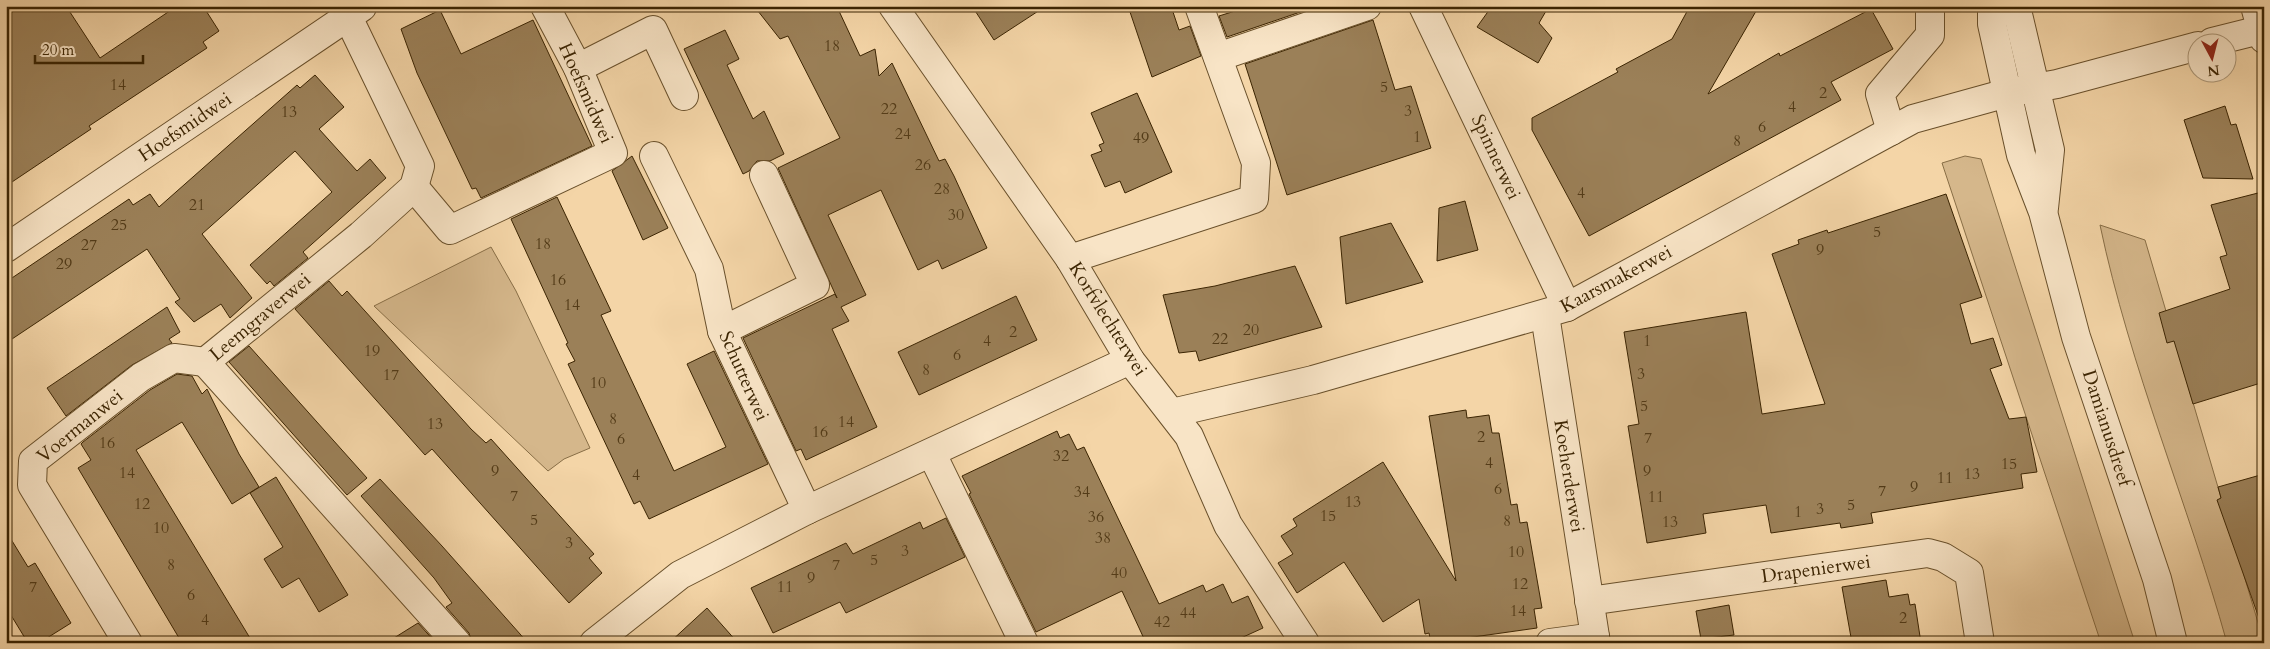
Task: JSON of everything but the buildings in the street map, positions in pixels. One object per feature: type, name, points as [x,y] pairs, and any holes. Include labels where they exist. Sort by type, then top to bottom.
[{"type":"street","name":"Hoefsmidwei","points":[[414,187],[450,230],[613,153],[578,68],[545,6]]},
{"type":"street","name":"Korfvlechterwei","points":[[893,6],[1070,259],[1130,360],[1172,412],[1188,436],[1228,525],[1305,643]]},
{"type":"street","points":[[1070,259],[1254,198],[1256,163],[1199,6]]},
{"type":"street","points":[[1218,57],[1367,6]]},
{"type":"street","name":"Spinnerwei","points":[[1423,6],[1556,311]]},
{"type":"street","points":[[1891,131],[1880,94],[1930,35],[1930,6]]},
{"type":"street","name":"Damianusdreef","points":[[1992,6],[1992,24],[2021,156],[2043,212],[2076,337],[2157,579],[2173,643]]},
{"type":"street","name":"Damianusdreef","points":[[2016,6],[2037,86],[2050,150],[2043,212]]},
{"type":"street","name":"Hoefsmidwei","points":[[6,248],[356,12]]},
{"type":"street","points":[[356,12],[420,166],[414,187]]},
{"type":"street","points":[[2238,34],[2261,26]]},
{"type":"street","points":[[578,68],[653,30],[684,96]]},
{"type":"street","name":"Kaarsmakerwei","points":[[1172,412],[1313,380],[1340,370],[1451,342],[1556,311],[1913,119],[2007,93],[2037,86],[2057,84],[2188,49]]},
{"type":"street","name":"Schutterwei","points":[[654,156],[710,269],[722,331],[807,510]]},
{"type":"street","points":[[722,331],[815,285],[764,175]]},
{"type":"street","name":"Leemgraverwei","points":[[414,187],[361,235],[205,362],[456,643]]},
{"type":"street","name":"Koeherderwei","points":[[1550,643],[1595,640],[1588,601],[1556,311]]},
{"type":"street","name":"Voermanwei","points":[[128,643],[32,485],[33,461],[141,377],[174,358],[205,362]]},
{"type":"street","points":[[594,643],[680,575],[807,510],[932,454],[1130,360]]},
{"type":"street","points":[[932,454],[1024,643]]},
{"type":"street","name":"Drapenierwei","points":[[1588,601],[1928,553],[1943,557],[1969,574],[1980,643]]},
{"type":"shaded area","points":[[1965,156],[1981,159],[2135,643],[2101,643],[1942,163]]},
{"type":"shaded area","points":[[2100,225],[2145,240],[2264,643],[2227,643],[2212,591],[2127,331]]},
{"type":"shaded area","points":[[491,247],[516,291],[590,448],[564,459],[548,471],[374,306]]}]
